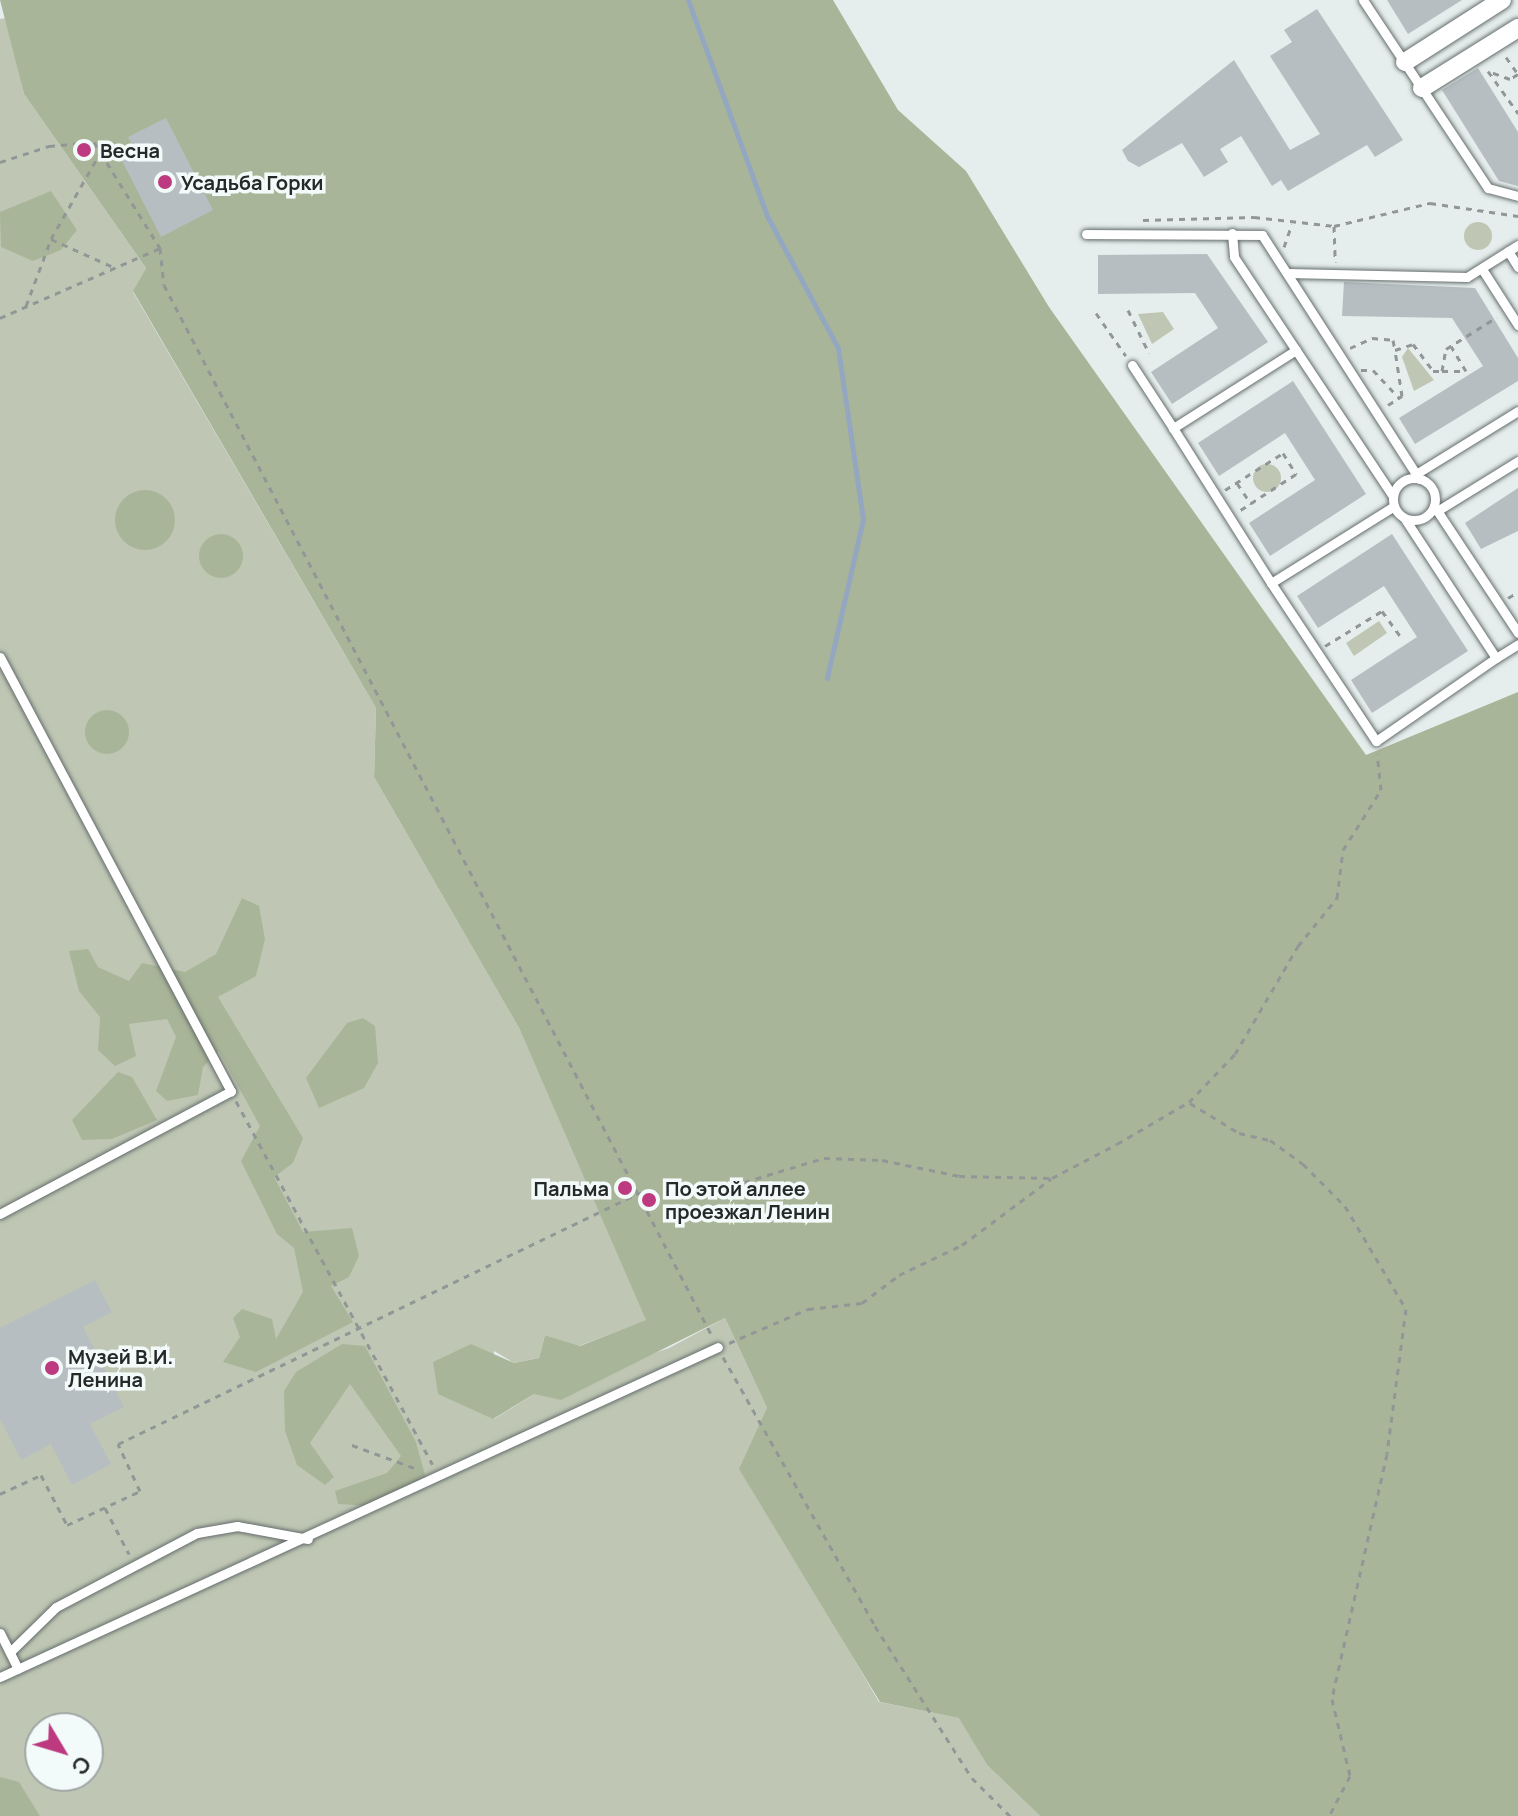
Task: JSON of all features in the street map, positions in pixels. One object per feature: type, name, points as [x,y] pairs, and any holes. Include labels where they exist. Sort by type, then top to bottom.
[{"type":"street","points":[[1405,62],[1502,0]]},
{"type":"street","points":[[1422,88],[1518,28]]},
{"type":"lane","points":[[1363,0],[1488,188],[1518,196]]},
{"type":"lane","points":[[1232,233],[1234,257],[1496,658]]},
{"type":"lane","points":[[1086,234],[1262,235],[1418,476],[1432,488],[1436,509],[1518,633]]},
{"type":"lane","points":[[1288,273],[1335,271],[1456,278],[1482,269],[1518,245]]},
{"type":"lane","points":[[1508,251],[1518,267]]},
{"type":"lane","points":[[1482,269],[1518,325]]},
{"type":"lane","points":[[1173,428],[1296,350]]},
{"type":"lane","points":[[1132,365],[1315,652],[1376,741],[1517,645]]},
{"type":"lane","points":[[1271,583],[1393,501],[1400,483],[1418,476],[1518,411]]},
{"type":"lane","points":[[1405,519],[1422,519],[1518,461]]},
{"type":"lane","points":[[0,657],[231,1091],[0,1214]]},
{"type":"lane","points":[[0,1677],[308,1539],[718,1347]]},
{"type":"lane","points":[[10,1652],[56,1607],[133,1563],[197,1533],[237,1526],[308,1539]]},
{"type":"lane","points":[[0,1633],[18,1669]]},
{"type":"path","points":[[1499,47],[1518,74],[1510,79],[1488,71],[1518,113]]},
{"type":"path","points":[[0,162],[49,146],[94,142],[160,248],[164,285],[718,1347],[875,1626],[972,1778],[1010,1816]]},
{"type":"path","points":[[26,306],[51,239],[100,153]]},
{"type":"path","points":[[1128,222],[1254,217],[1292,224],[1334,226],[1412,204],[1518,216]]},
{"type":"path","points":[[1284,248],[1292,224]]},
{"type":"path","points":[[1334,226],[1335,271]]},
{"type":"path","points":[[51,239],[113,267]]},
{"type":"path","points":[[0,318],[160,248]]},
{"type":"path","points":[[1128,310],[1149,353]]},
{"type":"path","points":[[1096,313],[1132,365]]},
{"type":"path","points":[[1442,371],[1451,346],[1501,315]]},
{"type":"path","points":[[1347,349],[1372,338],[1393,340],[1399,398]]},
{"type":"path","points":[[1395,350],[1416,345],[1433,371],[1466,371],[1451,346]]},
{"type":"path","points":[[1361,370],[1373,370],[1399,398]]},
{"type":"path","points":[[1384,407],[1399,398]]},
{"type":"path","points":[[1216,496],[1283,453],[1296,474],[1230,517]]},
{"type":"path","points":[[1237,483],[1251,504]]},
{"type":"path","points":[[1504,600],[1518,592]]},
{"type":"path","points":[[1315,652],[1382,611],[1401,637]]},
{"type":"path","points":[[718,1347],[808,1309],[862,1303],[899,1275],[962,1245],[1052,1178],[1189,1102],[1235,1054],[1298,946],[1337,898],[1343,850],[1381,790],[1376,741]]},
{"type":"path","points":[[231,1091],[361,1326],[439,1477]]},
{"type":"path","points":[[1189,1102],[1239,1133],[1270,1140],[1303,1164],[1345,1206],[1406,1309],[1387,1454],[1332,1699],[1350,1776],[1329,1816]]},
{"type":"path","points":[[0,1494],[41,1475],[67,1525],[105,1508],[140,1491],[118,1444],[639,1193],[698,1196],[824,1158],[882,1160],[959,1176],[1052,1178]]},
{"type":"path","points":[[352,1445],[439,1477]]},
{"type":"path","points":[[105,1508],[133,1563]]},
{"type":"green space","points":[[0,0],[833,0],[898,110],[966,171],[1049,307],[1366,755],[1518,692],[1518,1816],[1040,1816],[987,1765],[959,1718],[880,1702],[739,1469],[767,1408],[725,1318],[561,1400],[534,1394],[493,1419],[438,1394],[433,1362],[471,1344],[514,1363],[539,1358],[545,1335],[580,1346],[646,1320],[519,1028],[374,777],[376,708],[133,291],[146,268],[24,94]]},
{"type":"green space","points":[[6,18],[24,94],[146,268],[133,292],[376,708],[374,777],[519,1028],[647,1320],[579,1346],[545,1335],[539,1358],[514,1363],[494,1351],[494,1419],[534,1394],[669,1348],[725,1318],[767,1408],[826,1611],[879,1702],[960,1718],[987,1765],[1040,1816],[0,1816],[0,19]]},
{"type":"green space","points":[[51,191],[77,230],[61,250],[33,261],[1,247],[0,212]]},
{"type":"green space","points":[[1478,222],[1488,226],[1492,236],[1488,246],[1478,250],[1468,246],[1464,236],[1468,226]]},
{"type":"green space","points":[[1163,312],[1174,329],[1152,344],[1138,314]]},
{"type":"green space","points":[[1408,348],[1434,380],[1414,391],[1402,357]]},
{"type":"green space","points":[[1267,464],[1277,468],[1281,478],[1277,488],[1267,492],[1257,488],[1253,478],[1257,468]]},
{"type":"green space","points":[[145,490],[166,499],[175,520],[166,541],[145,550],[124,541],[115,520],[124,499]]},
{"type":"green space","points":[[221,534],[236,541],[243,556],[236,571],[221,578],[206,571],[199,556],[206,541]]},
{"type":"green space","points":[[1379,621],[1387,633],[1354,656],[1346,643]]},
{"type":"green space","points":[[107,710],[122,717],[129,732],[122,747],[107,754],[92,747],[85,732],[92,717]]},
{"type":"green space","points":[[242,898],[259,906],[265,939],[256,976],[218,997],[303,1138],[293,1163],[274,1177],[303,1232],[352,1228],[359,1256],[349,1277],[331,1286],[353,1322],[256,1372],[223,1362],[240,1337],[233,1318],[242,1309],[272,1319],[276,1339],[303,1292],[294,1248],[277,1234],[241,1161],[260,1126],[219,1051],[203,1067],[198,1095],[167,1101],[156,1091],[176,1037],[167,1019],[129,1024],[136,1056],[115,1066],[98,1050],[100,1017],[79,991],[69,951],[88,949],[98,967],[129,981],[142,963],[185,972],[216,954]]},
{"type":"green space","points":[[363,1018],[375,1026],[378,1063],[364,1088],[319,1108],[306,1078],[347,1023]]},
{"type":"green space","points":[[118,1072],[132,1077],[157,1120],[112,1139],[82,1140],[72,1120]]},
{"type":"green space","points":[[342,1344],[365,1346],[416,1442],[426,1479],[375,1506],[338,1504],[335,1491],[387,1473],[401,1456],[350,1384],[310,1443],[334,1477],[325,1485],[297,1465],[285,1431],[284,1391],[296,1372]]},
{"type":"green space","points":[[0,1777],[19,1782],[40,1816],[0,1816]]},
{"type":"building","points":[[1387,0],[1462,0],[1408,34]]},
{"type":"building","points":[[1317,9],[1403,140],[1375,157],[1367,145],[1288,191],[1281,180],[1272,186],[1241,136],[1220,149],[1228,162],[1204,177],[1182,143],[1139,167],[1128,161],[1122,150],[1234,60],[1290,150],[1320,134],[1270,56],[1292,42],[1284,30]]},
{"type":"building","points":[[1478,68],[1518,132],[1518,186],[1499,181],[1442,90]]},
{"type":"building","name":"Усадьба Горки","points":[[166,118],[213,210],[161,237],[118,153],[133,146],[128,137]]},
{"type":"building","points":[[1207,254],[1268,342],[1172,404],[1151,372],[1218,328],[1195,293],[1098,294],[1098,255]]},
{"type":"building","points":[[1344,282],[1475,288],[1518,358],[1518,381],[1415,444],[1399,418],[1483,366],[1452,318],[1342,316]]},
{"type":"building","points":[[1293,381],[1366,494],[1270,556],[1249,523],[1315,480],[1285,433],[1219,476],[1198,443]]},
{"type":"building","points":[[1518,488],[1518,531],[1481,549],[1465,523]]},
{"type":"building","points":[[1392,534],[1468,651],[1372,713],[1351,680],[1417,637],[1384,586],[1318,628],[1297,596]]},
{"type":"building","name":"Музей В.И. Ленина","points":[[95,1280],[112,1312],[83,1327],[124,1407],[90,1424],[111,1464],[72,1485],[51,1444],[21,1460],[0,1419],[0,1328]]},
{"type":"waterway","points":[[688,0],[767,216],[838,348],[863,519],[827,678]]},
{"type":"place","name":"Весна","points":[[84,150]]},
{"type":"place","name":"Усадьба Горки","points":[[165,182]]},
{"type":"place","name":"Пальма","points":[[625,1188]]},
{"type":"place","name":"По этой аллее проезжал Ленин","points":[[649,1200]]},
{"type":"place","name":"Музей В.И. Ленина","points":[[52,1368]]}]
